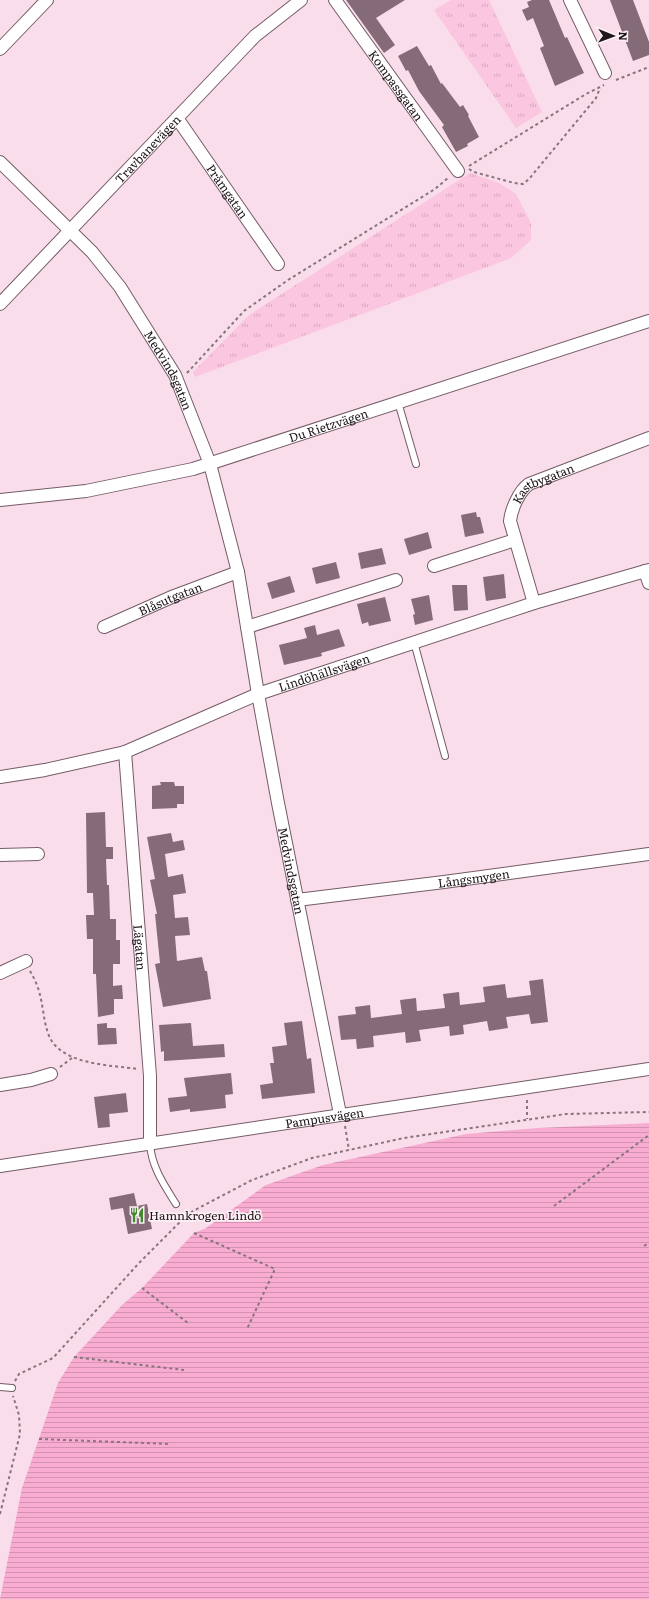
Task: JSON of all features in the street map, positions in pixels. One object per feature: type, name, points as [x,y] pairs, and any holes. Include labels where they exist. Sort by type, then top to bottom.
[{"type":"street","points":[[0,49],[47,0]]},
{"type":"street","name":"Travbanevägen","points":[[0,304],[255,36],[302,0]]},
{"type":"street","name":"Kompassgatan","points":[[335,0],[458,171]]},
{"type":"street","points":[[570,0],[607,80]]},
{"type":"street","name":"Pråmgatan","points":[[177,118],[278,264]]},
{"type":"street","name":"Medvindsgatan","points":[[0,162],[71,230],[92,252],[120,287],[172,370],[210,464],[238,572],[258,694],[340,1114]]},
{"type":"street","name":"Du Rietzvägen","points":[[0,500],[86,491],[192,469],[649,321]]},
{"type":"street","name":"Kastbygatan","points":[[534,603],[510,522],[511,514],[524,488],[529,484],[649,438]]},
{"type":"street","points":[[434,566],[516,540]]},
{"type":"street","points":[[647,570],[649,583]]},
{"type":"street","name":"Lindöhällsvägen","points":[[0,776],[45,770],[125,752],[258,694],[534,603],[647,570]]},
{"type":"street","name":"Blåsutgatan","points":[[104,627],[174,596],[238,572]]},
{"type":"street","points":[[247,627],[396,580]]},
{"type":"street","name":"Lägatan","points":[[125,752],[149,1070],[150,1143]]},
{"type":"street","points":[[0,855],[38,854]]},
{"type":"street","name":"Långsmygen","points":[[297,900],[444,882],[649,854]]},
{"type":"street","points":[[0,973],[26,961]]},
{"type":"street","name":"Pampusvägen","points":[[0,1166],[649,1069]]},
{"type":"street","points":[[0,1085],[31,1080],[51,1074]]},
{"type":"lane","points":[[398,402],[416,464]]},
{"type":"lane","points":[[414,642],[445,756]]},
{"type":"lane","points":[[150,1143],[151,1155],[158,1175],[176,1204]]},
{"type":"lane","points":[[0,1387],[12,1388]]},
{"type":"path","points":[[600,87],[596,98],[585,113],[529,179],[523,184],[474,172],[466,168],[586,94],[600,87],[607,80],[649,67]]},
{"type":"path","points":[[178,382],[244,311],[288,280],[435,189],[458,171]]},
{"type":"path","points":[[26,961],[38,989],[48,1034],[52,1044],[72,1058],[91,1063],[149,1070]]},
{"type":"path","points":[[51,1074],[72,1058]]},
{"type":"path","points":[[527,1087],[527,1119]]},
{"type":"path","points":[[0,1514],[20,1434],[19,1415],[13,1398],[12,1388],[19,1374],[53,1358],[139,1264],[184,1218],[194,1211],[252,1180],[312,1158],[404,1138],[527,1119],[566,1114],[649,1112]]},
{"type":"path","points":[[340,1114],[345,1126],[349,1150]]},
{"type":"path","points":[[554,1206],[649,1135]]},
{"type":"path","points":[[194,1233],[275,1269],[247,1329]]},
{"type":"path","points":[[644,1246],[649,1243]]},
{"type":"path","points":[[142,1288],[188,1323]]},
{"type":"path","points":[[74,1357],[184,1370]]},
{"type":"path","points":[[39,1439],[171,1444]]},
{"type":"green space","points":[[451,0],[489,0],[542,112],[516,128],[434,10]]},
{"type":"green space","points":[[470,173],[499,183],[516,194],[531,223],[531,240],[511,258],[195,377],[193,372],[249,315]]},
{"type":"shaded area","points":[[649,1123],[649,1599],[0,1599],[22,1488],[58,1383],[74,1357],[122,1305],[142,1288],[194,1233],[206,1228],[266,1185],[323,1165],[466,1134],[538,1128]]},
{"type":"building","points":[[346,0],[405,0],[376,18],[395,45],[384,53]]},
{"type":"building","points":[[532,0],[549,0],[565,38],[567,37],[584,73],[555,86],[540,48],[544,46],[533,18],[527,21],[522,10],[529,7],[527,2]]},
{"type":"building","points":[[610,0],[633,0],[649,42],[649,55],[633,61]]},
{"type":"building","points":[[417,46],[429,66],[431,65],[441,84],[442,83],[460,107],[463,105],[479,137],[467,144],[468,146],[456,152],[442,127],[444,125],[419,91],[408,70],[406,71],[398,56]]},
{"type":"building","points":[[476,512],[477,517],[480,517],[484,533],[465,537],[461,515]]},
{"type":"building","points":[[428,532],[432,548],[409,555],[404,539]]},
{"type":"building","points":[[382,548],[386,564],[361,569],[358,553]]},
{"type":"building","points":[[336,562],[340,578],[316,584],[312,568]]},
{"type":"building","points":[[504,574],[506,598],[486,601],[483,577]]},
{"type":"building","points":[[290,576],[295,592],[272,599],[267,583]]},
{"type":"building","points":[[452,585],[467,585],[468,610],[454,611]]},
{"type":"building","points":[[429,595],[433,620],[415,625],[413,615],[415,614],[411,599]]},
{"type":"building","points":[[385,597],[391,621],[369,626],[368,622],[362,624],[357,604]]},
{"type":"building","points":[[315,625],[317,635],[339,629],[345,646],[321,653],[322,656],[284,665],[279,645],[307,638],[304,628]]},
{"type":"building","points":[[160,782],[174,782],[175,786],[184,786],[184,804],[177,804],[177,808],[152,809],[152,786],[161,785]]},
{"type":"building","points":[[105,812],[106,847],[113,847],[113,859],[106,859],[107,885],[109,885],[110,919],[116,919],[116,940],[120,940],[120,964],[113,964],[113,986],[122,985],[123,999],[114,999],[114,1014],[98,1017],[96,974],[93,974],[93,939],[87,939],[86,915],[94,915],[93,893],[87,893],[86,813]]},
{"type":"building","points":[[171,833],[173,842],[183,840],[185,850],[165,854],[168,877],[183,874],[186,893],[173,895],[175,918],[188,917],[190,935],[175,936],[177,961],[202,957],[205,971],[207,971],[211,999],[163,1007],[155,964],[160,963],[155,914],[157,914],[150,880],[155,879],[147,837]]},
{"type":"building","points":[[543,979],[548,1022],[531,1024],[529,1014],[506,1017],[508,1028],[489,1031],[487,1021],[463,1025],[464,1034],[450,1036],[449,1026],[419,1030],[421,1041],[406,1043],[405,1032],[373,1036],[374,1047],[357,1049],[356,1039],[341,1040],[338,1016],[356,1014],[355,1007],[370,1005],[371,1018],[402,1014],[400,1000],[416,998],[417,1011],[445,1008],[443,994],[459,992],[460,1005],[485,1002],[483,987],[505,984],[507,998],[531,995],[529,981]]},
{"type":"building","points":[[302,1021],[307,1059],[311,1058],[315,1093],[262,1099],[260,1085],[273,1083],[270,1063],[274,1063],[272,1047],[287,1045],[284,1023]]},
{"type":"building","points":[[107,1023],[107,1028],[116,1028],[117,1044],[98,1045],[97,1024]]},
{"type":"building","points":[[191,1023],[193,1046],[224,1044],[225,1057],[164,1061],[164,1051],[161,1052],[159,1025]]},
{"type":"building","points":[[231,1073],[233,1094],[225,1095],[226,1108],[190,1112],[190,1109],[170,1112],[168,1098],[187,1096],[184,1078]]},
{"type":"building","points":[[126,1093],[128,1112],[109,1114],[110,1127],[98,1128],[94,1097]]},
{"type":"building","name":"Hamnkrogen Lindö","points":[[134,1193],[137,1206],[147,1204],[152,1229],[128,1234],[123,1208],[111,1210],[109,1198]]},
{"type":"place","name":"Hamnkrogen Lindö","points":[[137,1215]]}]
